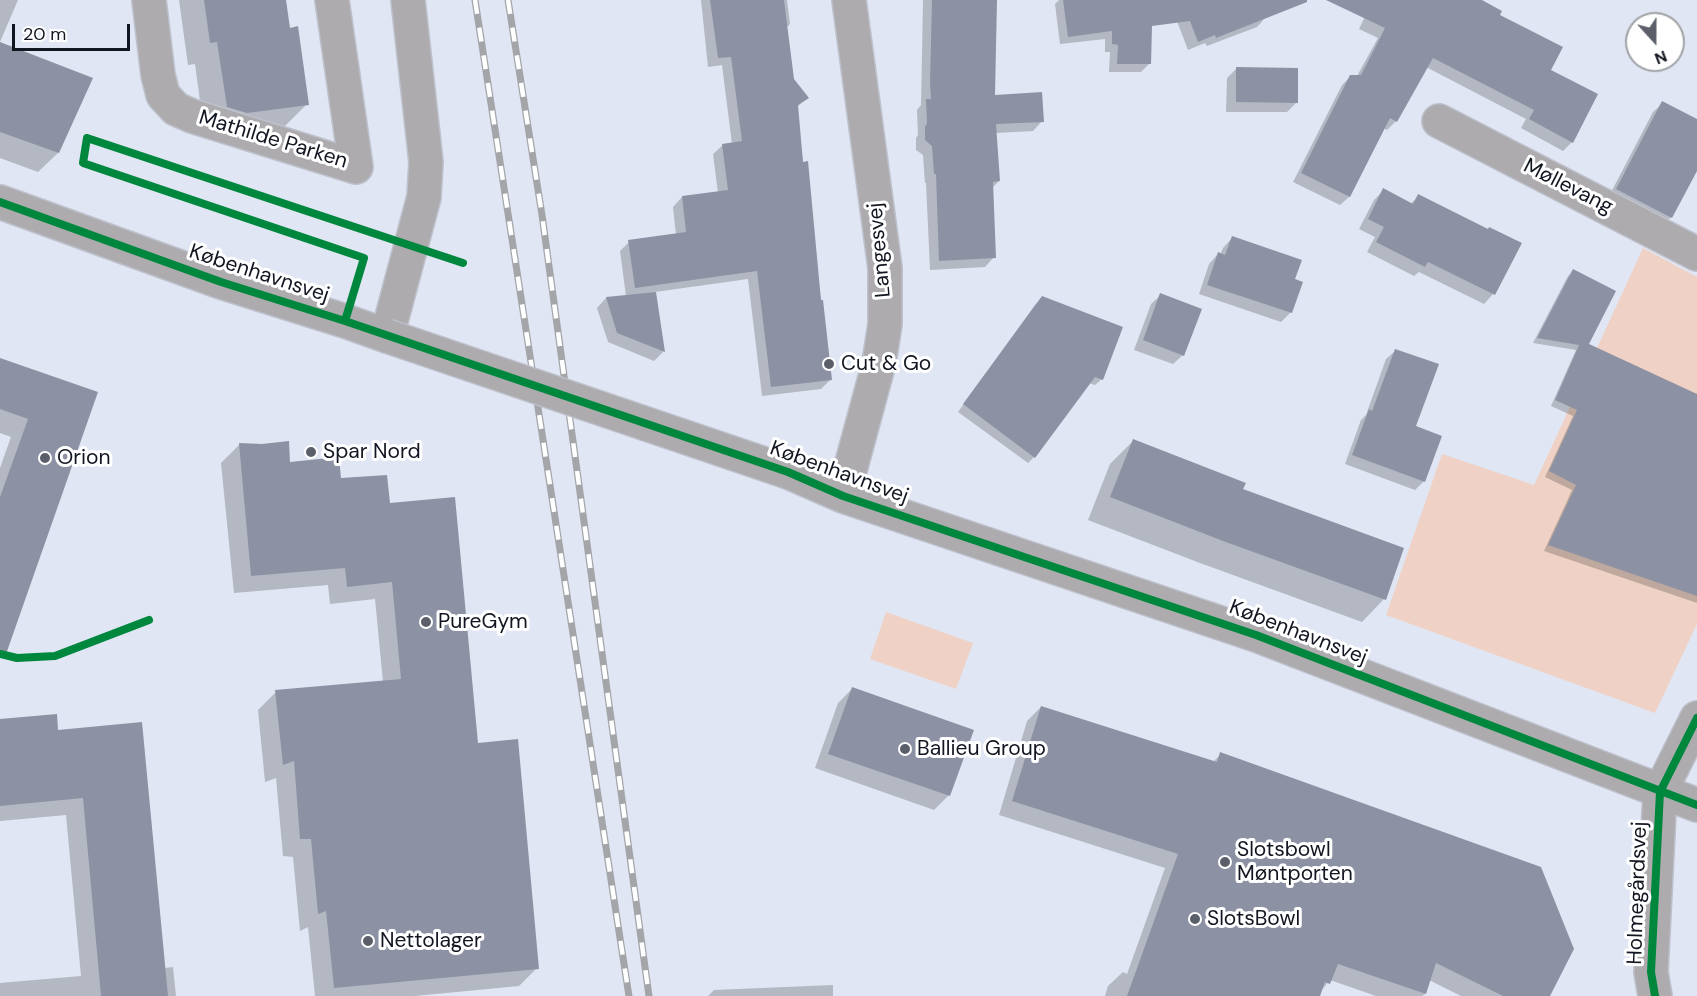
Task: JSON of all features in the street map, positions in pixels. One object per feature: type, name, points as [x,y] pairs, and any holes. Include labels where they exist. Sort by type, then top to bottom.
[{"type":"street","name":"Mathilde Parken","points":[[149,0],[158,75],[163,95],[176,108],[192,116],[356,167],[332,0]]},
{"type":"street","points":[[387,336],[424,197],[426,162],[408,0]]},
{"type":"street","name":"Langesvej","points":[[843,496],[879,363],[885,324],[885,268],[849,0]]},
{"type":"street","name":"Møllevang","points":[[1439,121],[1697,254]]},
{"type":"street","name":"Københavnsvej","points":[[0,202],[221,282],[345,321],[788,472],[843,496],[1256,635],[1697,805]]},
{"type":"street","points":[[1660,792],[1697,718]]},
{"type":"street","name":"Holmegårdsvej","points":[[1655,996],[1651,972],[1660,792]]},
{"type":"shaded area","points":[[1643,248],[1697,277],[1697,624],[1655,713],[1386,615],[1442,454],[1534,485]]},
{"type":"shaded area","points":[[886,612],[973,643],[956,689],[870,659]]},
{"type":"building","points":[[204,0],[286,0],[290,28],[298,26],[309,105],[247,113],[227,107],[217,42],[210,43]]},
{"type":"building","points":[[710,0],[784,0],[794,79],[809,98],[798,105],[803,162],[808,161],[821,300],[823,300],[832,380],[771,387],[757,271],[635,288],[628,240],[686,232],[682,196],[728,190],[722,144],[742,141],[731,57],[718,58]]},
{"type":"building","points":[[932,0],[997,0],[995,95],[1042,92],[1044,122],[996,124],[1000,181],[993,182],[996,258],[939,261],[936,174],[934,174],[932,146],[925,140],[926,99],[931,99]]},
{"type":"building","points":[[1063,0],[1307,0],[1307,2],[1216,38],[1215,35],[1198,42],[1190,21],[1152,26],[1151,64],[1117,64],[1118,45],[1112,44],[1112,31],[1068,37]]},
{"type":"building","points":[[1326,0],[1482,0],[1502,11],[1500,15],[1563,47],[1551,70],[1598,94],[1573,143],[1529,119],[1534,110],[1433,58],[1397,122],[1390,118],[1350,197],[1301,173],[1350,75],[1361,75],[1385,28]]},
{"type":"building","points":[[0,42],[93,78],[59,153],[0,132]]},
{"type":"building","points":[[1236,67],[1298,68],[1298,103],[1236,102]]},
{"type":"building","points":[[1662,101],[1697,119],[1697,171],[1672,218],[1616,189]]},
{"type":"building","points":[[1383,188],[1413,204],[1418,194],[1488,229],[1489,227],[1522,243],[1495,295],[1428,262],[1425,267],[1376,242],[1384,227],[1368,219]]},
{"type":"building","points":[[1232,236],[1302,260],[1295,279],[1303,282],[1292,313],[1207,285],[1218,252],[1225,255]]},
{"type":"building","points":[[1573,269],[1616,291],[1589,344],[1697,394],[1697,596],[1548,545],[1576,485],[1549,471],[1577,410],[1555,400],[1579,345],[1537,338]]},
{"type":"building","points":[[656,292],[665,352],[617,333],[606,297]]},
{"type":"building","points":[[1160,293],[1202,309],[1184,356],[1143,340]]},
{"type":"building","points":[[1042,296],[1123,327],[1103,380],[1095,377],[1035,458],[963,404]]},
{"type":"building","points":[[1395,349],[1439,364],[1416,426],[1442,436],[1425,482],[1352,455],[1369,409],[1372,411]]},
{"type":"building","name":"Orion","points":[[0,358],[98,392],[5,657],[0,657],[0,497],[28,419],[0,409]]},
{"type":"building","points":[[1133,439],[1246,483],[1243,489],[1404,548],[1386,600],[1110,497]]},
{"type":"building","points":[[289,441],[290,462],[339,457],[341,478],[387,475],[390,503],[455,497],[478,743],[518,739],[539,969],[334,988],[326,911],[318,914],[311,839],[300,839],[294,761],[283,765],[275,690],[401,679],[392,582],[347,587],[345,568],[251,576],[239,443],[262,444]]},
{"type":"building","points":[[852,687],[974,730],[950,796],[828,754]]},
{"type":"building","points":[[1041,706],[1217,762],[1220,752],[1541,867],[1574,949],[1550,996],[1503,996],[1436,963],[1426,994],[1338,964],[1330,984],[1325,982],[1320,996],[1127,996],[1178,854],[1012,801]]},
{"type":"building","points":[[57,714],[58,730],[142,722],[168,996],[101,996],[83,798],[0,806],[0,719]]},
{"type":"railway","points":[[475,0],[629,996]]},
{"type":"railway","points":[[508,0],[542,215],[649,996]]},
{"type":"cycle path","points":[[345,321],[364,258],[83,163],[87,138],[463,263]]},
{"type":"cycle path","points":[[0,202],[221,282],[345,321],[788,472],[843,496],[1256,635],[1697,805]]},
{"type":"cycle path","points":[[0,654],[17,658],[55,656],[149,620]]},
{"type":"cycle path","points":[[1655,996],[1651,972],[1660,792],[1697,718]]},
{"type":"place","name":"Cut & Go","points":[[829,364]]},
{"type":"place","name":"Spar Nord","points":[[311,452]]},
{"type":"place","name":"Orion","points":[[45,458]]},
{"type":"place","name":"PureGym","points":[[426,622]]},
{"type":"place","name":"Ballieu Group","points":[[905,749]]},
{"type":"place","name":"Slotsbowl Møntporten","points":[[1225,862]]},
{"type":"place","name":"SlotsBowl","points":[[1195,919]]},
{"type":"place","name":"Nettolager","points":[[368,941]]}]
